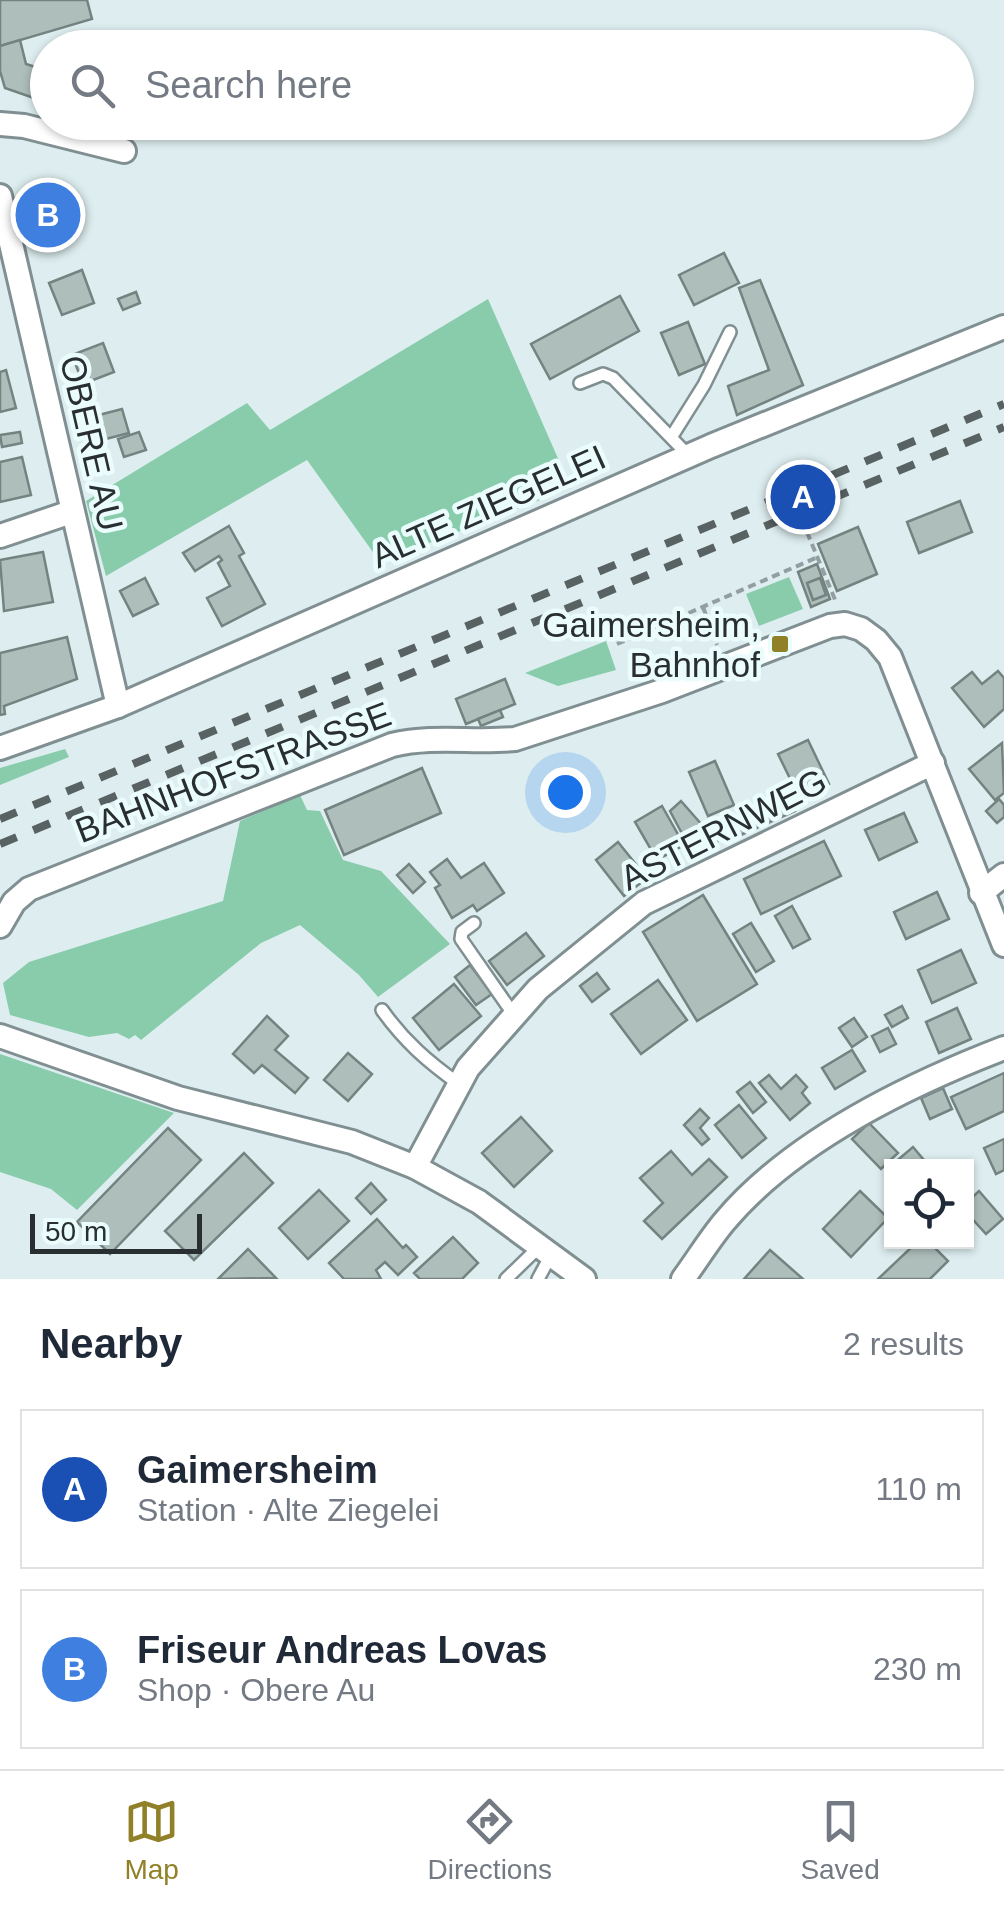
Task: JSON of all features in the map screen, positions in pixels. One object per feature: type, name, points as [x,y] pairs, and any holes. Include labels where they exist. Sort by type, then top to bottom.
[{"type":"street","points":[[0,124],[30,128]]},
{"type":"street","points":[[80,140],[124,151]]},
{"type":"street","name":"OBERE AU","points":[[0,196],[118,706]]},
{"type":"street","name":"ALTE ZIEGELEI","points":[[0,748],[118,706],[689,456],[1004,327]]},
{"type":"street","points":[[0,536],[72,512]]},
{"type":"street","points":[[845,624],[862,629],[890,657],[1004,945]]},
{"type":"street","name":"BAHNHOFSTRASSE","points":[[0,926],[14,902],[29,890],[392,745],[440,737],[515,740],[662,691],[814,630],[845,624]]},
{"type":"street","name":"ASTERNWEG","points":[[415,1167],[468,1068],[538,989],[644,903],[933,763]]},
{"type":"street","points":[[981,893],[1004,875]]},
{"type":"street","points":[[0,1036],[178,1098],[352,1142],[415,1167],[479,1202],[584,1279]]},
{"type":"street","points":[[684,1279],[725,1221],[804,1151],[872,1107],[1004,1048]]},
{"type":"lane","points":[[672,436],[704,385],[730,332]]},
{"type":"lane","points":[[580,382],[603,374],[614,378],[689,456]]},
{"type":"lane","points":[[0,902],[29,890]]},
{"type":"lane","points":[[474,923],[462,932],[462,939],[514,1016]]},
{"type":"lane","points":[[382,1010],[401,1037],[427,1062],[459,1084]]},
{"type":"lane","points":[[506,1279],[545,1251]]},
{"type":"lane","points":[[538,1279],[545,1251]]},
{"type":"path","points":[[792,496],[845,624]]},
{"type":"path","points":[[617,644],[818,557]]},
{"type":"path","points":[[702,607],[725,666]]},
{"type":"green space","points":[[488,299],[571,488],[380,562],[307,460],[106,576],[86,501],[247,403],[270,430]]},
{"type":"green space","points":[[789,577],[803,609],[759,626],[746,594]]},
{"type":"green space","points":[[606,641],[616,670],[558,686],[525,673]]},
{"type":"green space","points":[[65,749],[69,757],[0,785],[0,768]]},
{"type":"green space","points":[[300,795],[307,810],[320,811],[343,860],[381,871],[450,944],[378,997],[359,975],[300,925],[261,943],[141,1040],[135,1035],[129,1039],[117,1033],[89,1037],[10,1015],[3,983],[29,962],[223,901],[240,821]]},
{"type":"green space","points":[[0,1054],[174,1113],[77,1210],[51,1189],[0,1172]]},
{"type":"building","points":[[0,0],[87,0],[92,19],[55,30],[30,30],[30,37],[0,46]]},
{"type":"building","points":[[20,40],[26,64],[30,65],[30,97],[5,88],[0,46]]},
{"type":"building","points":[[59,184],[70,239],[37,246],[26,191]]},
{"type":"building","points":[[724,253],[739,283],[694,305],[679,275]]},
{"type":"building","points":[[82,270],[94,303],[62,315],[49,283]]},
{"type":"building","points":[[760,280],[803,385],[737,415],[728,386],[769,370],[739,288]]},
{"type":"building","points":[[136,292],[140,303],[123,310],[118,299]]},
{"type":"building","points":[[620,296],[639,331],[550,379],[531,344]]},
{"type":"building","points":[[688,322],[705,364],[679,375],[661,333]]},
{"type":"building","points":[[103,343],[114,372],[83,384],[72,355]]},
{"type":"building","points":[[6,370],[16,408],[0,412],[0,372]]},
{"type":"building","points":[[122,409],[129,433],[102,440],[95,416]]},
{"type":"building","points":[[20,432],[22,443],[2,447],[0,435]]},
{"type":"building","points":[[139,432],[146,450],[124,457],[118,439]]},
{"type":"building","points":[[22,457],[31,495],[0,502],[0,462]]},
{"type":"building","points":[[960,501],[972,532],[919,553],[907,522]]},
{"type":"building","points":[[229,526],[244,553],[239,556],[265,604],[222,626],[207,598],[230,586],[218,563],[222,560],[219,556],[195,571],[183,553]]},
{"type":"building","points":[[858,527],[877,574],[837,591],[818,544]]},
{"type":"building","points":[[43,552],[53,602],[4,611],[0,560]]},
{"type":"building","points":[[817,564],[830,599],[811,607],[798,572]]},
{"type":"building","points":[[145,578],[158,604],[133,616],[120,591]]},
{"type":"building","points":[[820,578],[826,595],[813,600],[807,583]]},
{"type":"building","points":[[67,637],[77,679],[4,706],[5,714],[0,715],[0,653]]},
{"type":"building","points":[[998,671],[1004,678],[1004,709],[984,727],[952,688],[972,672],[982,684]]},
{"type":"building","points":[[505,679],[515,704],[466,724],[456,699]]},
{"type":"building","points":[[500,710],[503,717],[481,726],[478,719]]},
{"type":"building","points":[[808,740],[829,784],[800,799],[778,754]]},
{"type":"building","points":[[1002,743],[1004,793],[995,800],[969,769]]},
{"type":"building","points":[[715,761],[734,805],[708,816],[689,772]]},
{"type":"building","points":[[422,768],[441,813],[344,855],[325,810]]},
{"type":"building","points":[[789,796],[795,811],[734,838],[727,824]]},
{"type":"building","points":[[999,799],[1004,805],[1004,817],[997,823],[986,811]]},
{"type":"building","points":[[681,801],[717,842],[695,858],[670,811]]},
{"type":"building","points":[[662,806],[684,845],[657,860],[635,822]]},
{"type":"building","points":[[904,813],[917,842],[879,860],[865,830]]},
{"type":"building","points":[[824,841],[841,876],[761,914],[744,879]]},
{"type":"building","points":[[618,842],[647,878],[624,896],[596,860]]},
{"type":"building","points":[[447,859],[461,878],[484,863],[504,893],[477,911],[473,905],[452,918],[435,888],[440,885],[430,872]]},
{"type":"building","points":[[409,864],[425,882],[413,893],[397,875]]},
{"type":"building","points":[[937,892],[949,919],[906,939],[894,912]]},
{"type":"building","points":[[703,895],[757,984],[697,1021],[643,932]]},
{"type":"building","points":[[792,906],[810,939],[793,948],[775,916]]},
{"type":"building","points":[[751,923],[774,961],[756,972],[733,934]]},
{"type":"building","points":[[526,933],[544,956],[507,985],[489,961]]},
{"type":"building","points":[[961,950],[976,983],[932,1003],[918,970]]},
{"type":"building","points":[[470,965],[492,994],[476,1005],[455,977]]},
{"type":"building","points":[[597,973],[609,989],[592,1002],[580,986]]},
{"type":"building","points":[[658,980],[687,1020],[641,1054],[611,1014]]},
{"type":"building","points":[[454,984],[481,1016],[439,1050],[413,1018]]},
{"type":"building","points":[[902,1006],[908,1018],[892,1027],[885,1015]]},
{"type":"building","points":[[957,1008],[971,1039],[939,1053],[926,1022]]},
{"type":"building","points":[[267,1016],[288,1036],[275,1050],[308,1078],[295,1093],[262,1065],[254,1073],[233,1054]]},
{"type":"building","points":[[854,1018],[867,1037],[852,1047],[839,1028]]},
{"type":"building","points":[[888,1028],[896,1044],[880,1052],[872,1036]]},
{"type":"building","points":[[852,1050],[865,1071],[835,1089],[822,1068]]},
{"type":"building","points":[[348,1053],[372,1074],[348,1101],[324,1080]]},
{"type":"building","points":[[1004,1073],[1004,1111],[966,1129],[951,1097]]},
{"type":"building","points":[[769,1075],[781,1089],[796,1075],[807,1087],[802,1093],[810,1103],[790,1120],[759,1083]]},
{"type":"building","points":[[750,1082],[766,1102],[753,1113],[737,1092]]},
{"type":"building","points":[[943,1088],[952,1109],[930,1119],[921,1098]]},
{"type":"building","points":[[739,1105],[766,1138],[742,1158],[715,1125]]},
{"type":"building","points":[[700,1109],[709,1118],[700,1128],[709,1139],[702,1145],[684,1125]]},
{"type":"building","points":[[521,1117],[552,1151],[514,1187],[482,1153]]},
{"type":"building","points":[[869,1123],[898,1153],[892,1159],[884,1159],[881,1169],[852,1139]]},
{"type":"building","points":[[168,1128],[201,1160],[110,1254],[77,1222]]},
{"type":"building","points":[[1004,1139],[1004,1170],[996,1174],[984,1148]]},
{"type":"building","points":[[913,1147],[923,1159],[899,1159]]},
{"type":"building","points":[[671,1151],[692,1175],[709,1159],[727,1177],[662,1239],[644,1221],[663,1203],[640,1178]]},
{"type":"building","points":[[244,1153],[273,1183],[194,1260],[165,1231]]},
{"type":"building","points":[[371,1183],[386,1200],[371,1214],[356,1198]]},
{"type":"building","points":[[319,1190],[349,1221],[308,1259],[279,1228]]},
{"type":"building","points":[[860,1191],[884,1214],[884,1222],[851,1257],[823,1229]]},
{"type":"building","points":[[979,1191],[1003,1219],[986,1234],[974,1221],[974,1196]]},
{"type":"building","points":[[377,1219],[403,1248],[406,1245],[417,1257],[398,1275],[385,1262],[376,1270],[381,1279],[344,1279],[329,1263]]},
{"type":"building","points":[[453,1237],[478,1263],[462,1279],[420,1279],[414,1273]]},
{"type":"building","points":[[248,1249],[276,1278],[218,1279]]},
{"type":"building","points":[[910,1249],[936,1249],[948,1261],[930,1279],[878,1279]]},
{"type":"building","points":[[770,1250],[803,1279],[744,1279]]},
{"type":"railway","points":[[0,819],[1004,404]]},
{"type":"railway","points":[[0,844],[1004,427]]},
{"type":"place","name":"Friseur Andreas Lovas","points":[[48,215]]},
{"type":"place","name":"Gaimersheim","points":[[803,497]]},
{"type":"place","name":"Gaimersheim, Bahnhof","points":[[780,644]]}]
